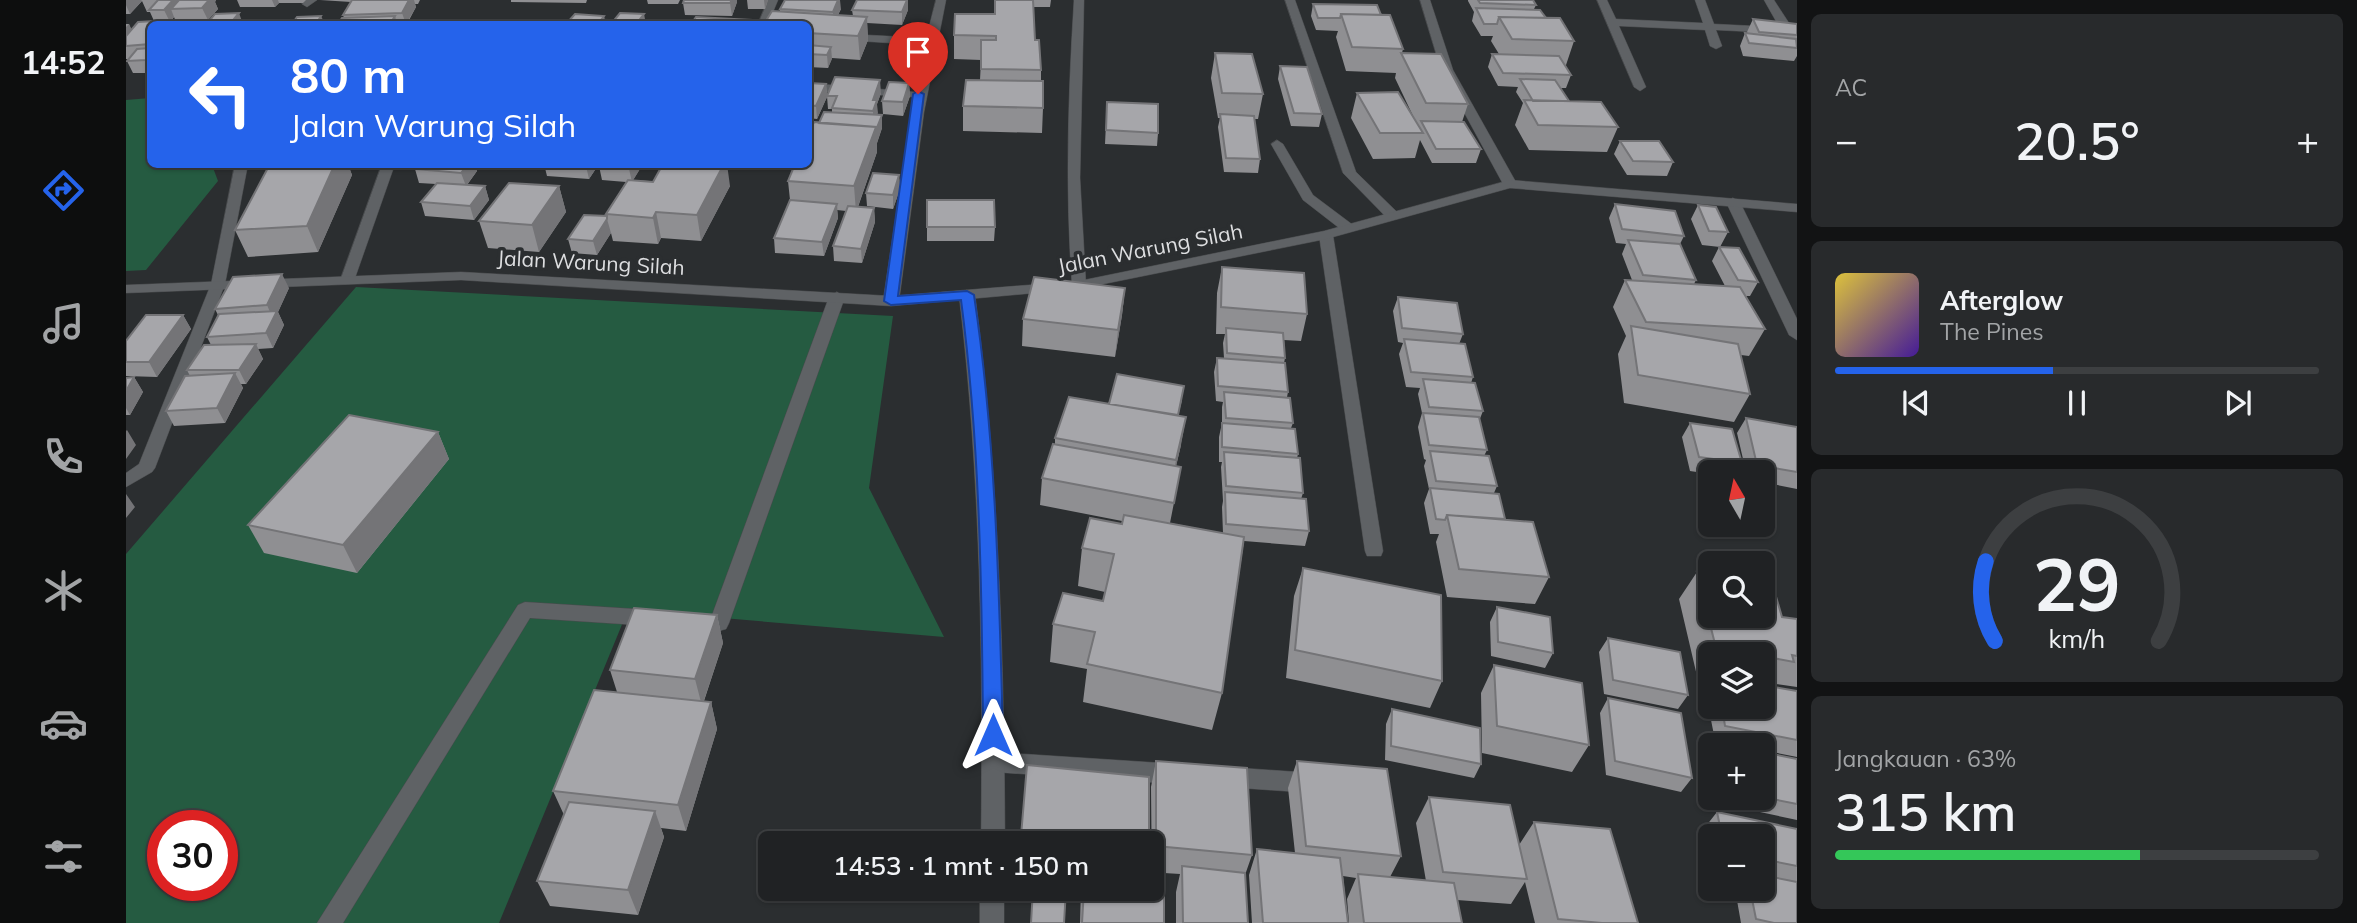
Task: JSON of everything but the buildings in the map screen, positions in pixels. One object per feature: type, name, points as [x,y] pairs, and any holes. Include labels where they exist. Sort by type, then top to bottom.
[{"type":"street","points":[[764,21],[773,0]]},
{"type":"street","points":[[891,301],[918,94],[942,0]]},
{"type":"street","points":[[1079,0],[1073,106],[1074,227],[1079,285]]},
{"type":"street","points":[[1290,0],[1350,173],[1392,215]]},
{"type":"street","points":[[1425,0],[1447,70],[1510,184]]},
{"type":"street","points":[[1602,0],[1640,87]]},
{"type":"street","points":[[1700,0],[1716,46]]},
{"type":"street","points":[[1611,22],[1777,30],[1783,23],[1769,0]]},
{"type":"street","points":[[812,35],[930,42]]},
{"type":"street","points":[[812,87],[918,94]]},
{"type":"street","points":[[1276,145],[1308,197],[1348,228]]},
{"type":"street","points":[[126,481],[146,468],[218,284],[241,168]]},
{"type":"street","points":[[348,278],[387,168]]},
{"type":"street","name":"Jalan Warung Silah","points":[[126,289],[348,278],[461,276],[891,301],[1079,285],[1326,235],[1510,184],[1797,208]]},
{"type":"street","points":[[1733,202],[1797,335]]},
{"type":"street","points":[[1326,235],[1374,551]]},
{"type":"street","points":[[967,295],[975,350],[990,545],[993,831]]},
{"type":"street","points":[[329,923],[525,610],[719,623],[837,297]]},
{"type":"street","points":[[993,762],[1313,783]]},
{"type":"street","points":[[992,901],[992,923]]},
{"type":"green space","points":[[147,98],[147,168],[213,168],[218,181],[146,270],[126,271],[126,100]]},
{"type":"green space","points":[[356,287],[893,316],[869,488],[944,637],[628,610],[499,923],[126,923],[126,554]]},
{"type":"route","points":[[918,94],[891,301],[967,295],[975,350],[990,545],[993,735]]}]
